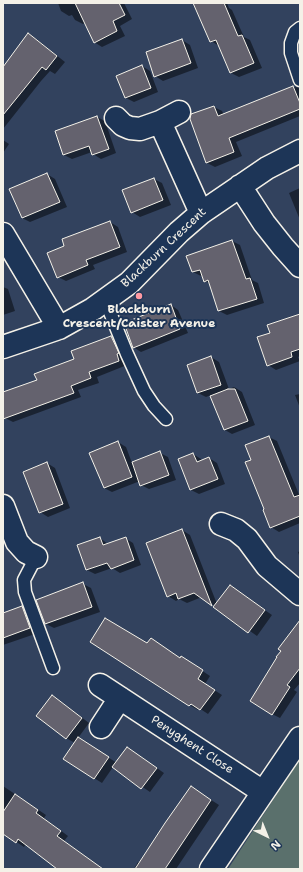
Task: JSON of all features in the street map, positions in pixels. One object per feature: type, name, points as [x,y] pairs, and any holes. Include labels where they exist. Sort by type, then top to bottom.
[{"type":"street","points":[[116,118],[123,125],[130,128],[140,128],[160,122],[179,112]]},
{"type":"street","points":[[160,122],[200,213]]},
{"type":"street","name":"Blackburn Crescent","points":[[3,347],[58,328],[93,309],[129,283],[179,232],[200,213],[267,168],[300,151]]},
{"type":"street","points":[[240,186],[264,223],[300,266]]},
{"type":"street","points":[[3,234],[58,328]]},
{"type":"street","points":[[3,506],[17,542],[26,552],[36,557]]},
{"type":"street","points":[[221,524],[236,530],[247,540],[267,566],[300,594]]},
{"type":"street","name":"Penyghent Close","points":[[100,685],[263,792]]},
{"type":"street","points":[[101,727],[120,698]]},
{"type":"street","points":[[211,869],[300,738]]},
{"type":"lane","points":[[300,28],[295,32],[291,43],[291,53],[300,80]]},
{"type":"lane","points":[[105,300],[144,391],[154,406],[166,419]]},
{"type":"lane","points":[[36,557],[24,580],[25,592],[53,668]]},
{"type":"green space","points":[[300,760],[300,869],[228,869],[290,774]]},
{"type":"building","points":[[75,3],[119,3],[125,15],[113,21],[117,31],[94,43]]},
{"type":"building","points":[[193,3],[224,3],[238,36],[242,35],[254,63],[230,73],[216,40],[210,42]]},
{"type":"building","points":[[28,33],[57,56],[46,70],[42,67],[3,115],[3,67]]},
{"type":"building","points":[[182,39],[191,63],[154,77],[146,52]]},
{"type":"building","points":[[142,65],[151,88],[125,98],[116,76]]},
{"type":"building","points":[[293,86],[300,103],[300,109],[229,138],[234,152],[206,163],[190,119],[191,114],[214,106],[218,116]]},
{"type":"building","points":[[97,116],[109,149],[92,155],[89,146],[63,155],[55,131]]},
{"type":"building","points":[[47,173],[60,202],[22,218],[9,189]]},
{"type":"building","points":[[154,178],[163,200],[131,213],[122,190]]},
{"type":"building","points":[[110,221],[120,247],[86,260],[88,265],[57,278],[47,253],[64,246],[62,239]]},
{"type":"building","points":[[232,240],[246,279],[250,278],[257,299],[218,311],[208,280],[204,282],[200,270],[192,272],[186,256]]},
{"type":"building","points":[[171,304],[180,329],[133,348],[124,323]]},
{"type":"building","points":[[300,314],[300,349],[291,352],[292,357],[267,366],[257,337],[270,333],[267,325]]},
{"type":"building","points":[[111,336],[119,353],[117,354],[119,361],[89,372],[91,378],[71,386],[74,393],[3,419],[3,392],[37,380],[34,374],[74,359],[71,351]]},
{"type":"building","points":[[211,356],[221,385],[197,393],[187,365]]},
{"type":"building","points":[[228,389],[235,389],[248,421],[224,430],[210,396]]},
{"type":"building","points":[[269,436],[294,497],[300,495],[300,516],[270,528],[245,462],[251,460],[245,445]]},
{"type":"building","points":[[118,441],[132,477],[104,488],[89,453]]},
{"type":"building","points":[[160,451],[169,475],[140,486],[132,462]]},
{"type":"building","points":[[193,453],[197,462],[209,457],[218,479],[190,490],[178,459]]},
{"type":"building","points":[[47,462],[63,504],[39,513],[23,472]]},
{"type":"building","points":[[182,529],[212,606],[194,593],[178,599],[176,593],[167,597],[146,543]]},
{"type":"building","points":[[100,537],[103,545],[126,537],[134,560],[111,569],[107,563],[86,570],[77,545]]},
{"type":"building","points":[[83,582],[92,607],[45,624],[36,600]]},
{"type":"building","points":[[230,585],[265,610],[248,633],[213,607]]},
{"type":"building","points":[[22,606],[30,628],[3,638],[3,613]]},
{"type":"building","points":[[105,618],[147,643],[151,638],[180,658],[181,656],[203,670],[198,679],[215,690],[200,710],[191,704],[189,706],[90,642]]},
{"type":"building","points":[[300,620],[300,668],[287,685],[290,687],[272,715],[250,701],[281,651],[278,649]]},
{"type":"building","points":[[52,695],[82,718],[66,739],[36,716]]},
{"type":"building","points":[[78,737],[109,757],[94,779],[63,759]]},
{"type":"building","points":[[127,747],[157,768],[141,789],[112,767]]},
{"type":"building","points":[[191,786],[211,800],[165,869],[135,869],[165,823]]},
{"type":"building","points":[[15,794],[38,810],[36,813],[61,831],[57,836],[103,869],[57,869],[18,839],[16,843],[3,834],[3,812]]},
{"type":"place","name":"Blackburn Crescent/Caister Avenue","points":[[139,296]]}]
